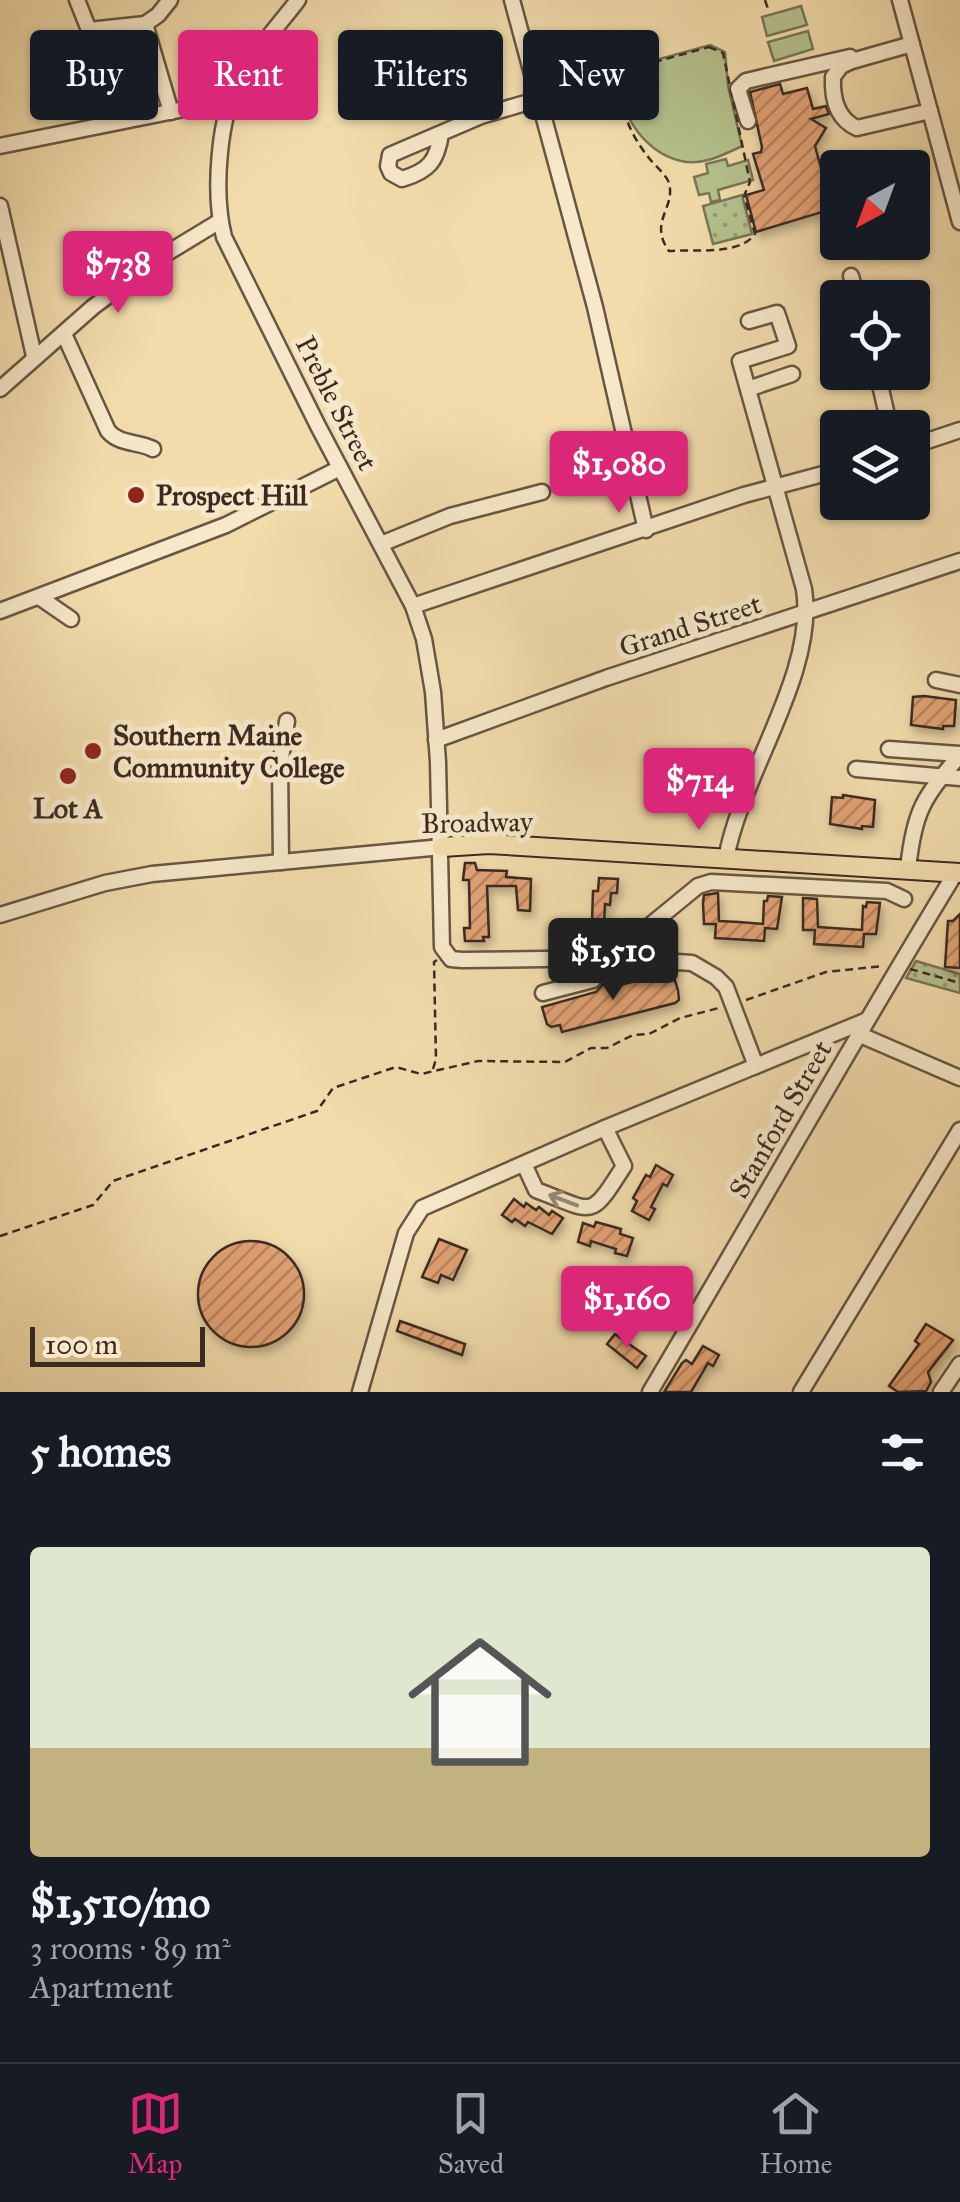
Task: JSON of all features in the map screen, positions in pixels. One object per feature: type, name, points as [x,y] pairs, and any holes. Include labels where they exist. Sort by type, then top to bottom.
[{"type":"main road","name":"Broadway","points":[[442,847],[489,844],[958,873]]},
{"type":"street","points":[[77,0],[89,30],[145,24],[170,0]]},
{"type":"street","name":"Preble Street","points":[[274,30],[298,0]]},
{"type":"street","points":[[512,0],[523,41]]},
{"type":"street","points":[[900,0],[960,222]]},
{"type":"street","points":[[145,24],[171,112]]},
{"type":"street","points":[[912,44],[841,66],[833,77],[836,106],[848,124],[857,128],[930,111]]},
{"type":"street","points":[[748,121],[738,89],[746,81],[851,56]]},
{"type":"street","points":[[441,134],[481,116],[523,104]]},
{"type":"street","points":[[0,146],[178,111]]},
{"type":"street","name":"Preble Street","points":[[227,120],[220,175],[220,220],[235,259],[340,468],[414,606],[428,658],[442,847],[442,947],[446,954]]},
{"type":"street","points":[[544,120],[595,307],[646,530]]},
{"type":"street","points":[[0,206],[34,356]]},
{"type":"street","points":[[0,388],[94,307],[159,258],[220,220]]},
{"type":"street","points":[[851,276],[852,280]]},
{"type":"street","points":[[726,859],[747,790],[796,665],[807,614],[804,589],[740,361],[788,346],[777,313],[750,320]]},
{"type":"street","points":[[64,334],[108,431],[122,441],[153,449]]},
{"type":"street","points":[[748,389],[792,374]]},
{"type":"street","points":[[930,440],[960,430]]},
{"type":"street","points":[[0,611],[226,525],[340,468]]},
{"type":"street","points":[[414,606],[820,475]]},
{"type":"street","points":[[382,544],[450,516],[542,492]]},
{"type":"street","name":"Grand Street","points":[[436,740],[606,678],[960,562]]},
{"type":"street","points":[[40,597],[71,619]]},
{"type":"street","points":[[936,680],[960,685]]},
{"type":"street","points":[[282,862],[280,764],[286,721]]},
{"type":"street","points":[[889,749],[960,754]]},
{"type":"street","points":[[908,869],[913,825],[923,800],[960,754]]},
{"type":"street","points":[[856,770],[960,778]]},
{"type":"street","name":"Broadway","points":[[0,914],[136,877],[442,847]]},
{"type":"street","points":[[794,886],[797,864]]},
{"type":"street","name":"Stanford Street","points":[[650,1392],[808,1127],[861,1028],[958,873]]},
{"type":"street","points":[[648,927],[698,886],[710,882],[887,892],[904,899]]},
{"type":"street","points":[[446,954],[451,960],[692,963],[726,988],[756,1066]]},
{"type":"street","points":[[543,993],[624,970],[635,960]]},
{"type":"street","points":[[360,1392],[402,1244],[422,1208],[756,1066],[861,1028],[960,1078]]},
{"type":"street","points":[[524,1164],[536,1190],[582,1208],[593,1208],[624,1166],[605,1128]]},
{"type":"street","points":[[801,1392],[960,1130]]},
{"type":"street","points":[[941,1392],[960,1364]]},
{"type":"path","points":[[765,0],[768,9]]},
{"type":"path","points":[[709,47],[723,53],[744,146],[750,182],[744,196],[755,234],[738,245],[669,251],[663,243],[660,224],[670,184],[645,154],[630,126],[620,82],[626,70],[709,47]]},
{"type":"path","points":[[432,1071],[436,1059],[434,962],[446,954]]},
{"type":"path","points":[[740,1002],[816,975],[874,966]]},
{"type":"path","points":[[914,970],[960,983]]},
{"type":"path","points":[[0,1236],[93,1205],[112,1181],[320,1110],[333,1088],[396,1067],[421,1074],[478,1061],[565,1062],[590,1048],[607,1048],[632,1035],[648,1034],[680,1018],[720,1007]]},
{"type":"green space","points":[[801,6],[807,25],[767,36],[762,17]]},
{"type":"green space","points":[[808,31],[813,49],[774,61],[768,42]]},
{"type":"green space","points":[[710,45],[725,52],[728,86],[742,146],[705,161],[689,162],[667,156],[643,138],[631,120],[659,120],[659,59]]},
{"type":"green space","points":[[726,159],[728,166],[748,160],[753,180],[718,190],[720,200],[711,202],[709,193],[699,195],[694,177],[708,173],[706,164]]},
{"type":"green space","points":[[742,195],[752,234],[713,244],[703,206]]},
{"type":"green space","points":[[916,961],[960,974],[960,993],[906,978]]},
{"type":"building","points":[[780,84],[783,94],[807,88],[813,109],[826,106],[829,114],[811,119],[826,128],[815,146],[820,165],[820,213],[756,232],[746,195],[764,190],[753,154],[761,152],[762,147],[750,92]]},
{"type":"building","points":[[913,697],[956,700],[954,726],[943,729],[911,725]]},
{"type":"building","points":[[832,797],[875,800],[873,827],[830,824]]},
{"type":"building","points":[[465,863],[475,863],[477,870],[507,871],[506,877],[531,879],[530,911],[518,910],[516,886],[487,886],[489,937],[483,937],[484,941],[465,941],[464,928],[470,928],[469,880],[463,880]]},
{"type":"building","points":[[599,878],[618,879],[617,893],[611,893],[610,905],[605,904],[604,924],[592,923],[593,891],[598,891]]},
{"type":"building","points":[[718,893],[719,921],[763,924],[764,901],[768,896],[782,897],[777,929],[765,928],[764,941],[715,938],[716,924],[704,924],[703,903],[704,895]]},
{"type":"building","points":[[803,898],[817,899],[818,927],[862,930],[863,906],[867,902],[880,903],[876,934],[864,934],[863,947],[814,944],[815,930],[803,930]]},
{"type":"building","points":[[960,914],[960,968],[945,967],[948,921]]},
{"type":"building","points":[[672,972],[679,1000],[675,1003],[562,1032],[560,1025],[547,1024],[542,1007],[596,992],[603,984],[612,987]]},
{"type":"building","points":[[656,1165],[673,1175],[667,1186],[663,1184],[649,1220],[632,1211],[637,1201],[633,1198]]},
{"type":"building","points":[[514,1199],[524,1207],[526,1203],[563,1218],[552,1234],[528,1222],[525,1226],[515,1219],[512,1222],[502,1215]]},
{"type":"building","points":[[596,1222],[621,1229],[620,1234],[633,1238],[627,1256],[591,1241],[590,1246],[578,1242],[583,1223],[594,1227]]},
{"type":"building","points":[[439,1239],[467,1250],[453,1280],[441,1275],[438,1283],[422,1277]]},
{"type":"building","points":[[251,1241],[271,1245],[289,1256],[300,1274],[304,1294],[300,1314],[289,1332],[271,1343],[251,1347],[231,1343],[213,1332],[202,1314],[198,1294],[202,1274],[213,1256],[231,1245]]},
{"type":"building","points":[[665,1274],[691,1286],[684,1298],[659,1284]]},
{"type":"building","points":[[400,1321],[465,1344],[462,1355],[397,1331]]},
{"type":"building","points":[[926,1324],[953,1340],[928,1372],[931,1382],[926,1391],[898,1392],[889,1386],[919,1344],[915,1341]]},
{"type":"building","points":[[615,1334],[646,1356],[637,1368],[607,1344]]},
{"type":"building","points":[[703,1346],[719,1355],[713,1366],[708,1363],[691,1392],[664,1392],[682,1363],[686,1360],[692,1364]]},
{"type":"place","name":"Prospect Hill","points":[[136,495]]},
{"type":"place","name":"Southern Maine Community College","points":[[93,751]]},
{"type":"place","name":"Lot A","points":[[68,776]]}]
